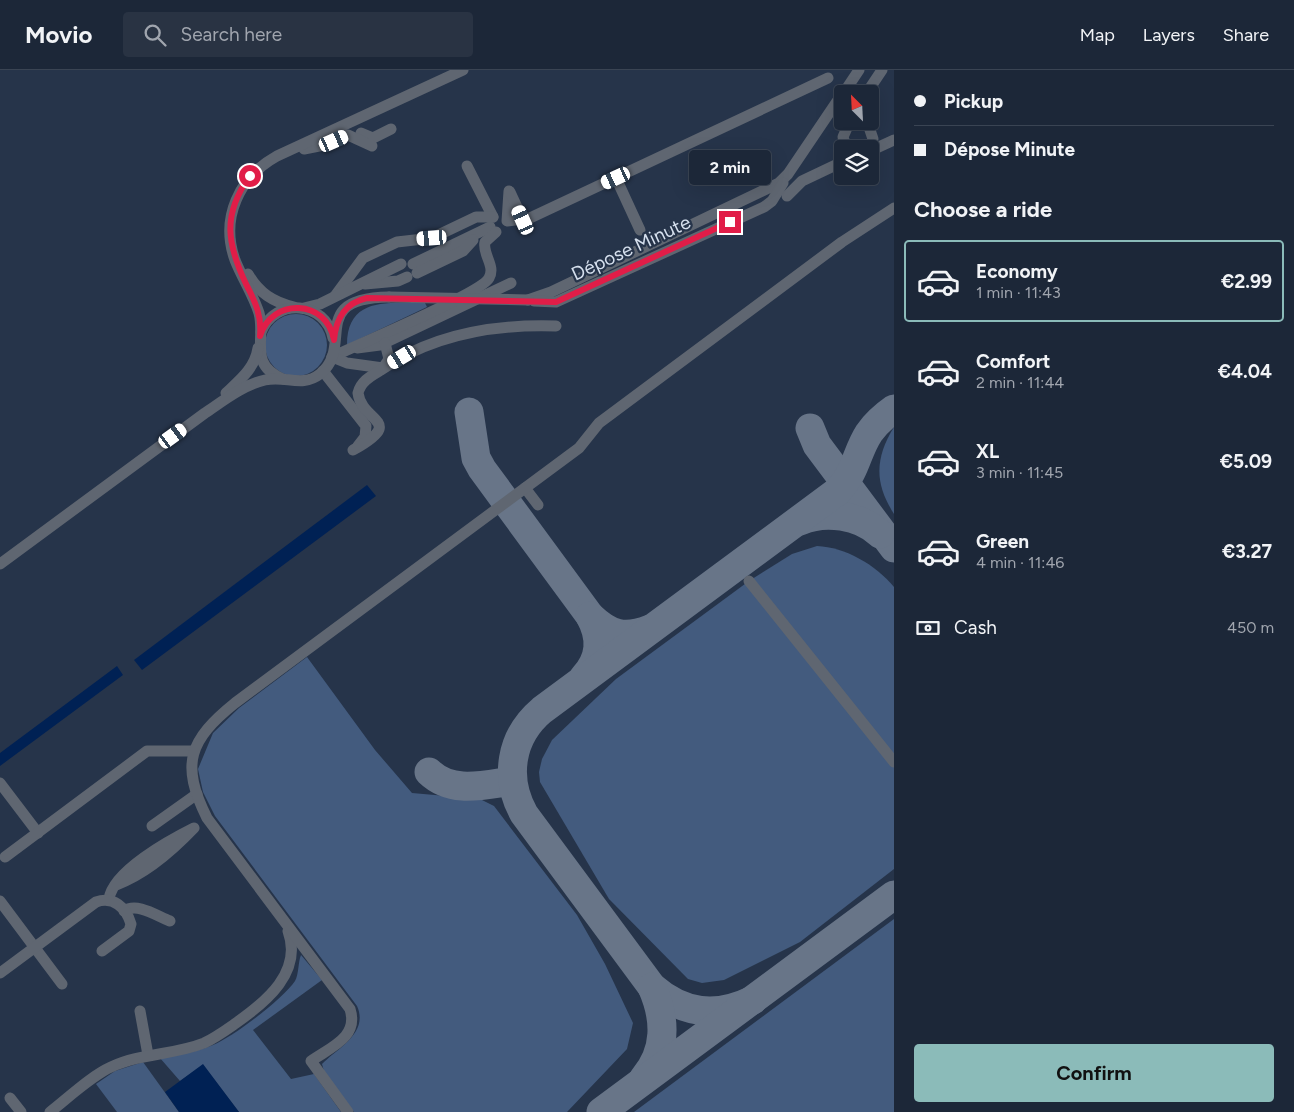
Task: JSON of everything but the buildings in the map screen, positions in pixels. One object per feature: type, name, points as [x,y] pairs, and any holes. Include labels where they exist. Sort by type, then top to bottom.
[{"type":"street","points":[[205,413],[249,371],[257,355],[260,317],[232,249],[230,220],[238,193],[250,176],[266,162],[463,70]]},
{"type":"street","points":[[849,85],[859,70]]},
{"type":"street","points":[[873,85],[882,70]]},
{"type":"street","points":[[507,221],[523,220],[828,78]]},
{"type":"street","points":[[0,564],[205,413],[254,384],[265,380],[305,381],[323,371],[332,357],[338,320],[348,305],[367,298],[389,297],[528,300],[551,292],[770,189],[788,174],[834,107]]},
{"type":"street","points":[[334,340],[326,321],[318,314],[273,301],[254,284],[241,257],[236,234],[238,212],[250,187],[264,171],[295,149],[308,150],[356,131],[373,138],[391,129]]},
{"type":"street","points":[[879,143],[894,134]]},
{"type":"street","points":[[345,136],[350,135],[372,146]]},
{"type":"street","points":[[879,145],[894,140]]},
{"type":"street","points":[[332,357],[442,307],[483,285],[488,280],[491,267],[484,248],[493,225],[467,166]]},
{"type":"street","points":[[787,196],[802,181],[834,166]]},
{"type":"street","points":[[616,178],[640,230]]},
{"type":"street","points":[[335,296],[363,258],[396,242],[432,238],[476,217],[504,231],[507,221],[510,190],[523,220]]},
{"type":"street","points":[[348,1112],[311,1061],[350,1033],[353,1018],[350,1009],[207,818],[197,794],[192,772],[194,752],[206,727],[235,703],[579,448],[599,423],[842,242],[894,208]]},
{"type":"street","points":[[284,380],[266,367],[259,341],[270,318],[283,309],[320,304],[357,284],[463,251],[475,237],[493,225]]},
{"type":"street","points":[[350,348],[373,347],[385,343],[511,283]]},
{"type":"street","points":[[323,371],[341,395],[357,404],[372,425],[370,437],[353,450],[373,439],[379,428],[358,397],[362,383],[383,368],[423,347],[475,330],[498,326],[556,326]]},
{"type":"street","points":[[383,368],[388,359],[385,343]]},
{"type":"street","points":[[332,357],[347,363],[383,368]]},
{"type":"street","points":[[525,488],[538,504]]},
{"type":"street","points":[[749,581],[894,762]]},
{"type":"street","points":[[5,856],[148,752],[153,750],[194,752]]},
{"type":"street","points":[[0,783],[38,833]]},
{"type":"street","points":[[152,826],[197,794]]},
{"type":"street","points":[[109,899],[116,885],[130,880],[175,848],[194,828],[207,818]]},
{"type":"street","points":[[0,973],[96,902],[109,899],[117,903],[131,924],[129,931],[102,951]]},
{"type":"street","points":[[0,902],[28,942],[35,947],[62,984]]},
{"type":"street","points":[[124,911],[130,907],[137,908],[170,921]]},
{"type":"street","points":[[50,1112],[109,1068],[131,1058],[184,1049],[205,1042],[248,1015],[272,995],[287,973],[292,942],[286,925]]},
{"type":"street","points":[[140,1011],[148,1055]]},
{"type":"street","points":[[10,1098],[21,1112]]},
{"type":"shaded area","points":[[384,303],[425,303],[427,307],[347,345],[349,329],[354,318],[362,310]]},
{"type":"shaded area","points":[[290,314],[302,314],[318,323],[325,333],[327,345],[325,357],[318,367],[302,376],[290,376],[279,371],[270,362],[265,351],[265,339],[270,328],[279,319]]},
{"type":"shaded area","points":[[894,427],[894,514],[883,492],[879,470],[883,449]]},
{"type":"shaded area","points":[[367,485],[376,496],[142,670],[134,660]]},
{"type":"shaded area","points":[[817,546],[838,550],[859,559],[878,571],[894,587],[894,869],[800,942],[724,980],[702,983],[688,979],[609,899],[540,782],[539,772],[542,759],[552,740],[616,679],[749,581],[792,554]]},
{"type":"shaded area","points":[[307,657],[375,750],[412,793],[480,799],[494,806],[577,915],[605,964],[633,1023],[627,1049],[567,1112],[354,1112],[324,1071],[322,1064],[343,1046],[355,1032],[360,1016],[357,1006],[215,816],[203,792],[198,769],[213,733],[239,708]]},
{"type":"shaded area","points":[[117,666],[123,675],[0,766],[0,753]]},
{"type":"shaded area","points":[[894,919],[894,1112],[634,1112]]},
{"type":"shaded area","points":[[301,955],[322,980],[253,1030],[291,1079],[314,1074],[341,1112],[239,1112],[203,1065],[180,1081],[160,1058],[207,1047],[222,1041],[245,1026],[289,989],[295,981]]},
{"type":"shaded area","points":[[143,1062],[179,1112],[117,1112],[96,1084],[115,1071]]},
{"type":"shaded area","points":[[203,1064],[239,1112],[179,1112],[165,1092]]},
{"type":"taxiway","points":[[753,1000],[726,1009],[700,1010],[676,1003],[652,987],[524,814],[518,800],[512,772],[517,745],[531,721],[542,710],[838,491],[853,469],[869,433],[880,420],[894,409]]},
{"type":"taxiway","points":[[469,412],[476,458],[482,469],[590,616]]},
{"type":"taxiway","points":[[810,428],[817,445],[894,548]]},
{"type":"taxiway","points":[[800,521],[820,516],[842,516],[863,522],[880,534]]},
{"type":"taxiway","points":[[584,677],[594,663],[598,648],[597,632],[590,616],[604,627],[618,633],[632,634],[650,629]]},
{"type":"taxiway","points":[[429,772],[438,779],[458,786],[479,786],[512,781]]},
{"type":"taxiway","points":[[601,1112],[894,895]]},
{"type":"taxiway","points":[[644,1078],[657,1056],[662,1034],[660,1011],[652,987]]},
{"type":"route","points":[[250,176],[238,193],[229,229],[235,260],[257,306],[261,326],[260,336],[264,326],[274,314],[283,309],[299,307],[309,309],[322,317],[329,325],[334,340],[336,324],[345,308],[352,303],[367,298],[556,302],[730,222]]}]
